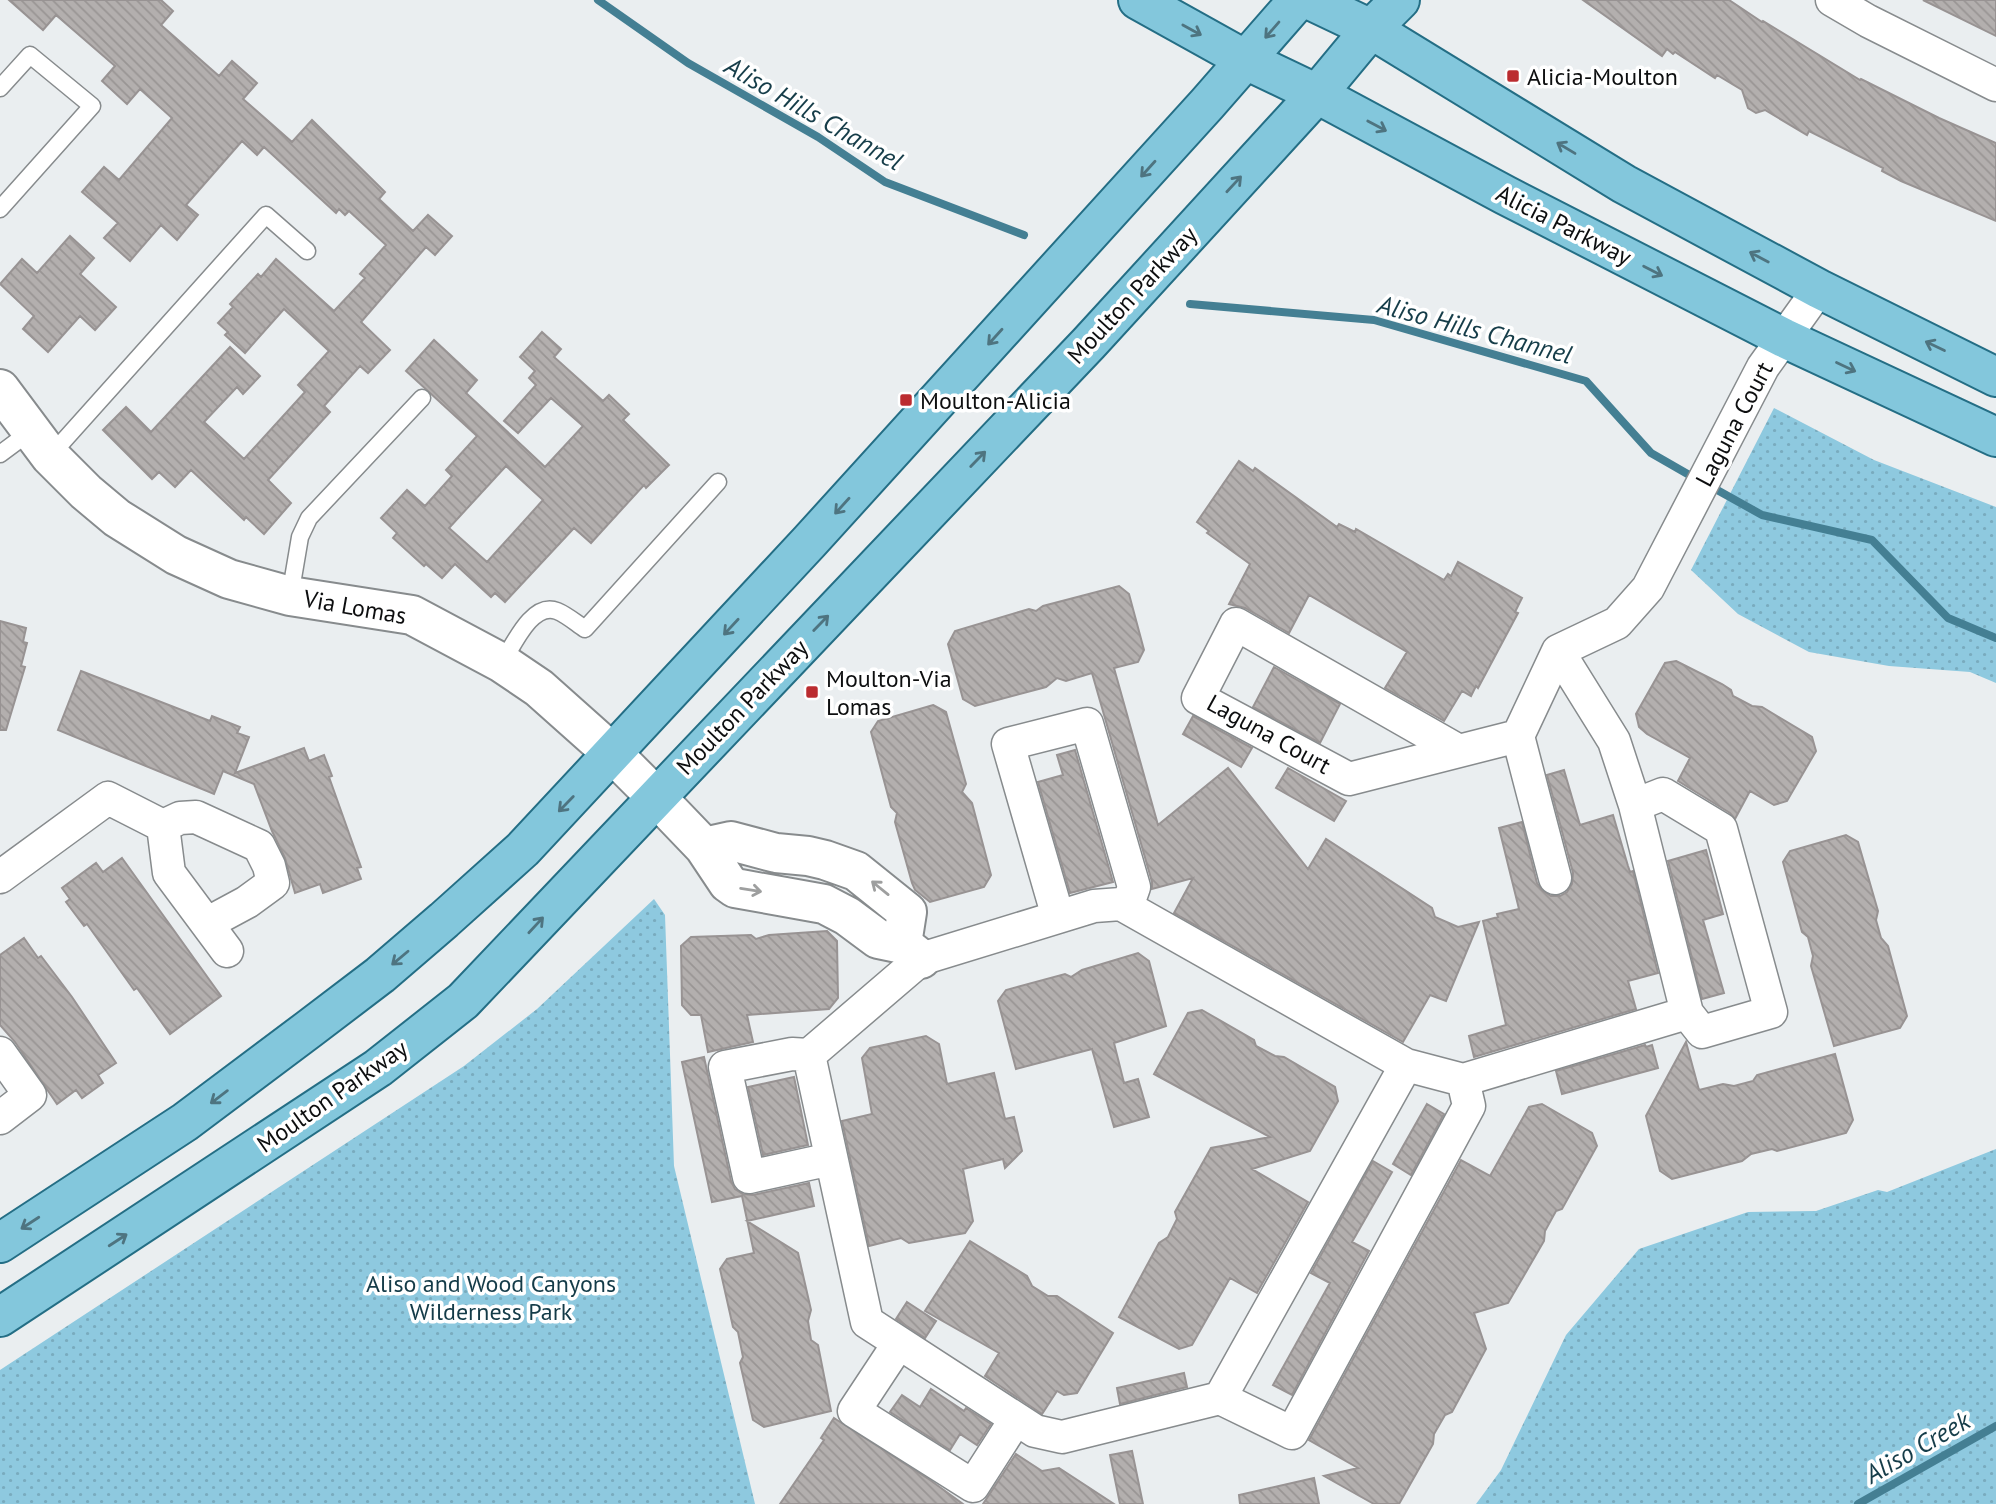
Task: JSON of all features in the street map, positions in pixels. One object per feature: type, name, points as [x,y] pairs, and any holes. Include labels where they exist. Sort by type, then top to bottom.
[{"type":"main road","name":"Alicia Parkway","points":[[1138,0],[1245,61],[1317,94],[1505,195],[1784,338],[1996,437]]},
{"type":"main road","points":[[0,1243],[185,1122],[380,975],[523,849],[810,541],[1298,0]]},
{"type":"main road","points":[[1310,0],[1371,29],[1624,184],[1819,289],[1996,377]]},
{"type":"main road","name":"Moulton Parkway","points":[[0,1317],[378,1068],[463,1001],[1089,343],[1400,0]]},
{"type":"street","points":[[1832,0],[1996,85]]},
{"type":"street","name":"Laguna Court","points":[[1558,651],[1617,623],[1651,582],[1763,367],[1819,289]]},
{"type":"street","name":"Via Lomas","points":[[0,389],[41,443],[86,492],[117,518],[176,555],[229,579],[290,596],[412,615],[502,663],[539,688],[613,754],[704,847],[728,883],[735,888],[824,904],[847,916],[878,939],[911,952]]},
{"type":"street","name":"Laguna Court","points":[[1457,750],[1236,624],[1198,698],[1349,779],[1518,736]]},
{"type":"street","points":[[1555,878],[1518,736],[1558,651]]},
{"type":"street","points":[[1558,651],[1614,741],[1635,804],[1687,1013],[1702,1032],[1772,1012],[1721,829],[1663,794],[1635,804]]},
{"type":"street","points":[[1058,917],[1008,744],[1087,724],[1134,887],[1127,907]]},
{"type":"street","points":[[0,877],[108,798],[163,825],[180,818],[196,817],[258,846],[269,866],[273,883],[247,902],[208,923]]},
{"type":"street","points":[[163,825],[169,873],[228,951]]},
{"type":"street","points":[[831,1158],[749,1177],[725,1068],[792,1054],[809,1055],[911,952],[1094,906],[1121,904],[1406,1065],[1463,1080],[1687,1013]]},
{"type":"street","points":[[0,1053],[30,1095],[0,1118]]},
{"type":"street","points":[[809,1055],[867,1322],[1035,1431],[1062,1437],[1220,1398],[1292,1433],[1469,1106],[1463,1080]]},
{"type":"street","points":[[1220,1398],[1406,1065]]},
{"type":"street","points":[[899,1343],[854,1411],[972,1486],[1016,1419]]},
{"type":"lane","points":[[0,88],[30,55],[92,106],[0,209]]},
{"type":"lane","points":[[0,454],[41,443],[266,215],[307,251]]},
{"type":"lane","points":[[290,596],[300,537],[309,518],[422,398]]},
{"type":"lane","points":[[502,663],[532,616],[543,610],[556,610],[585,629],[718,482]]},
{"type":"green space","points":[[1774,408],[1874,460],[1996,507],[1996,683],[1970,672],[1889,666],[1809,652],[1738,614],[1691,570]]},
{"type":"green space","name":"Aliso and Wood Canyons Wilderness Park","points":[[654,899],[665,915],[674,1166],[755,1504],[0,1504],[0,1370],[464,1066],[537,1009]]},
{"type":"green space","points":[[1996,1149],[1996,1504],[1476,1504],[1501,1470],[1566,1335],[1639,1249],[1748,1212],[1816,1211],[1878,1190],[1887,1192]]},
{"type":"building","points":[[9,0],[161,0],[173,11],[161,25],[219,76],[232,61],[257,83],[243,99],[292,142],[312,120],[385,192],[379,199],[413,231],[428,215],[452,236],[435,255],[426,247],[361,322],[390,350],[368,373],[360,366],[324,406],[330,412],[268,480],[291,503],[264,534],[246,517],[244,520],[191,470],[175,487],[159,472],[152,479],[103,430],[126,407],[151,432],[230,347],[260,376],[243,394],[237,387],[204,422],[244,459],[305,392],[298,385],[329,351],[284,309],[245,353],[225,335],[228,332],[218,323],[233,307],[230,304],[258,274],[261,277],[276,259],[334,311],[365,278],[360,274],[386,245],[349,211],[345,215],[339,209],[336,213],[264,147],[257,155],[242,141],[186,205],[198,215],[177,240],[161,225],[130,261],[104,238],[118,223],[82,192],[104,167],[119,180],[172,118],[140,89],[127,104],[102,81],[115,66],[56,15],[43,30]]},
{"type":"building","points":[[1583,0],[1729,0],[1860,80],[1996,143],[1996,221],[1901,181],[1882,171],[1883,168],[1809,131],[1807,135],[1765,110],[1756,113],[1748,108],[1742,90],[1717,75],[1715,78],[1675,52],[1673,54],[1667,49],[1662,56]]},
{"type":"building","points":[[1923,0],[1996,0],[1996,36]]},
{"type":"building","points":[[70,236],[94,258],[80,274],[116,307],[95,330],[80,316],[48,352],[23,329],[34,316],[0,284],[22,259],[37,273]]},
{"type":"building","points":[[542,332],[561,349],[554,357],[603,401],[609,395],[629,414],[623,420],[669,465],[646,488],[644,485],[591,543],[574,528],[505,602],[495,593],[491,597],[455,564],[442,578],[426,564],[424,566],[393,538],[397,533],[381,518],[407,490],[425,506],[452,476],[446,470],[477,436],[406,371],[434,340],[477,380],[466,393],[545,467],[583,426],[551,398],[518,433],[504,421],[536,385],[529,378],[535,371],[520,357]],"holes":[[[506,466],[543,500],[487,562],[449,528]]]},
{"type":"building","points":[[1239,461],[1253,471],[1255,468],[1337,527],[1339,524],[1355,532],[1356,529],[1444,580],[1448,574],[1451,576],[1458,562],[1522,598],[1515,612],[1518,613],[1478,688],[1476,686],[1471,696],[1462,691],[1444,721],[1385,688],[1407,652],[1309,595],[1289,633],[1245,608],[1229,604],[1250,564],[1207,533],[1209,531],[1197,522]]},
{"type":"building","points":[[1119,586],[1129,594],[1144,650],[1138,662],[1114,668],[1158,825],[1228,768],[1308,869],[1326,839],[1432,908],[1435,917],[1458,927],[1479,922],[1446,1001],[1430,995],[1403,1042],[1174,913],[1193,878],[1152,889],[1092,673],[1066,681],[1057,678],[1046,687],[975,706],[963,699],[948,644],[955,631],[1029,609],[1036,611],[1043,606]]},
{"type":"building","points":[[0,621],[26,628],[23,642],[27,643],[21,666],[25,667],[6,730],[0,730]]},
{"type":"building","points":[[1676,661],[1722,684],[1731,690],[1733,696],[1752,706],[1762,707],[1812,737],[1816,751],[1787,801],[1774,805],[1750,791],[1735,819],[1730,813],[1678,781],[1690,758],[1647,734],[1639,727],[1636,714],[1665,663]]},
{"type":"building","points":[[1274,667],[1340,704],[1320,743],[1253,707]]},
{"type":"building","points":[[81,671],[210,721],[212,716],[240,727],[237,733],[249,737],[235,773],[304,748],[309,761],[324,755],[332,776],[329,777],[361,867],[357,868],[361,879],[323,893],[320,884],[295,893],[285,858],[254,784],[223,771],[214,794],[58,730]]},
{"type":"building","points":[[933,705],[946,712],[966,784],[962,792],[972,803],[991,875],[984,887],[930,902],[915,890],[912,883],[895,822],[897,813],[891,807],[871,732],[878,721]]},
{"type":"building","points":[[1193,716],[1252,748],[1241,767],[1183,734]]},
{"type":"building","points":[[1075,750],[1113,882],[1070,893],[1038,782],[1063,775],[1057,755]]},
{"type":"building","points":[[1288,768],[1346,801],[1334,821],[1276,788]]},
{"type":"building","points":[[1564,770],[1580,825],[1613,815],[1630,872],[1633,871],[1658,973],[1628,981],[1636,1009],[1474,1057],[1469,1036],[1506,1025],[1483,921],[1498,917],[1497,914],[1519,909],[1499,828],[1522,822],[1537,883],[1551,896],[1560,896],[1567,892],[1572,884],[1573,873],[1547,775]]},
{"type":"building","points":[[1846,835],[1858,842],[1878,911],[1876,920],[1881,938],[1888,946],[1907,1016],[1900,1028],[1834,1046],[1811,966],[1813,956],[1808,937],[1802,932],[1783,862],[1790,851]]},
{"type":"building","points":[[1706,850],[1723,914],[1703,920],[1724,993],[1702,999],[1668,861]]},
{"type":"building","points":[[122,858],[221,996],[170,1034],[137,988],[134,990],[87,924],[84,926],[66,902],[70,899],[62,888],[96,863],[103,872]]},
{"type":"building","points":[[827,931],[837,941],[838,998],[829,1009],[747,1015],[753,1042],[708,1052],[701,1015],[691,1015],[682,1005],[681,946],[691,937],[751,935],[756,939],[769,935]]},
{"type":"building","points":[[24,938],[72,997],[116,1063],[98,1075],[103,1083],[82,1098],[76,1090],[57,1104],[15,1042],[0,1025],[0,955]]},
{"type":"building","points":[[1138,953],[1149,961],[1166,1026],[1114,1043],[1124,1083],[1138,1079],[1149,1117],[1114,1127],[1092,1049],[1016,1069],[998,1001],[1006,990],[1065,974],[1071,977],[1082,970]]},
{"type":"building","points":[[1202,1010],[1254,1040],[1256,1046],[1275,1056],[1284,1057],[1335,1087],[1338,1101],[1310,1151],[1252,1169],[1308,1202],[1257,1293],[1230,1278],[1192,1345],[1179,1349],[1119,1317],[1159,1243],[1168,1237],[1177,1219],[1175,1212],[1211,1148],[1270,1137],[1154,1074],[1188,1013]]},
{"type":"building","points":[[926,1036],[939,1044],[947,1084],[994,1073],[1005,1119],[1014,1117],[1022,1151],[1005,1168],[1003,1159],[963,1169],[973,1221],[965,1233],[909,1243],[901,1238],[869,1246],[842,1121],[872,1114],[862,1058],[870,1048]]},
{"type":"building","points":[[1686,1042],[1699,1090],[1753,1081],[1757,1075],[1835,1054],[1853,1120],[1846,1133],[1777,1151],[1772,1149],[1751,1154],[1742,1161],[1672,1179],[1660,1171],[1646,1116]]},
{"type":"building","points":[[1652,1045],[1658,1068],[1562,1094],[1556,1071]]},
{"type":"building","points":[[704,1057],[735,1189],[743,1194],[753,1195],[809,1183],[814,1206],[747,1221],[742,1196],[712,1202],[682,1062]]},
{"type":"building","points":[[794,1077],[808,1145],[763,1155],[748,1087]]},
{"type":"building","points":[[1427,1104],[1444,1114],[1411,1175],[1393,1164]]},
{"type":"building","points":[[1542,1104],[1592,1133],[1597,1146],[1562,1209],[1556,1211],[1545,1231],[1544,1241],[1508,1303],[1474,1313],[1486,1349],[1452,1412],[1445,1415],[1434,1434],[1433,1444],[1399,1504],[1374,1504],[1324,1476],[1358,1468],[1309,1440],[1461,1160],[1490,1176],[1529,1107]]},
{"type":"building","points":[[1373,1161],[1392,1172],[1352,1242],[1369,1251],[1292,1395],[1273,1385],[1330,1283],[1311,1273]]},
{"type":"building","points":[[747,1221],[798,1253],[811,1310],[808,1321],[811,1340],[818,1345],[831,1411],[764,1427],[753,1420],[740,1363],[743,1357],[738,1332],[733,1327],[720,1269],[727,1259],[754,1253]]},
{"type":"building","points":[[970,1241],[1027,1276],[1032,1286],[1048,1296],[1057,1296],[1113,1333],[1077,1393],[1064,1395],[1057,1391],[1042,1414],[985,1376],[999,1353],[925,1311]]},
{"type":"building","points":[[907,1302],[936,1321],[925,1338],[896,1319]]},
{"type":"building","points":[[1184,1373],[1187,1387],[1120,1404],[1117,1388]]},
{"type":"building","points":[[931,1389],[964,1411],[966,1408],[991,1424],[977,1445],[960,1434],[950,1450],[890,1412],[902,1395],[920,1407]]},
{"type":"building","points":[[834,1418],[963,1504],[780,1504],[824,1440],[821,1438]]},
{"type":"building","points":[[1132,1451],[1143,1504],[1120,1504],[1110,1455]]},
{"type":"building","points":[[1016,1454],[1042,1471],[1059,1468],[1114,1504],[983,1504]]},
{"type":"building","points":[[1314,1478],[1319,1504],[1240,1504],[1239,1495]]},
{"type":"waterway","name":"Aliso Hills Channel","points":[[598,0],[688,63],[818,137],[885,182],[1024,235]]},
{"type":"waterway","name":"Aliso Hills Channel","points":[[1190,304],[1374,320],[1586,381],[1651,453],[1698,480]]},
{"type":"waterway","name":"Aliso Hills Channel","points":[[1710,486],[1762,515],[1872,540],[1948,618],[1996,638]]},
{"type":"waterway","name":"Aliso Creek","points":[[1858,1504],[1996,1426]]},
{"type":"place","name":"Alicia-Moulton","points":[[1513,76]]},
{"type":"place","name":"Moulton-Alicia","points":[[906,400]]},
{"type":"place","name":"Moulton-Via Lomas","points":[[812,692]]}]
